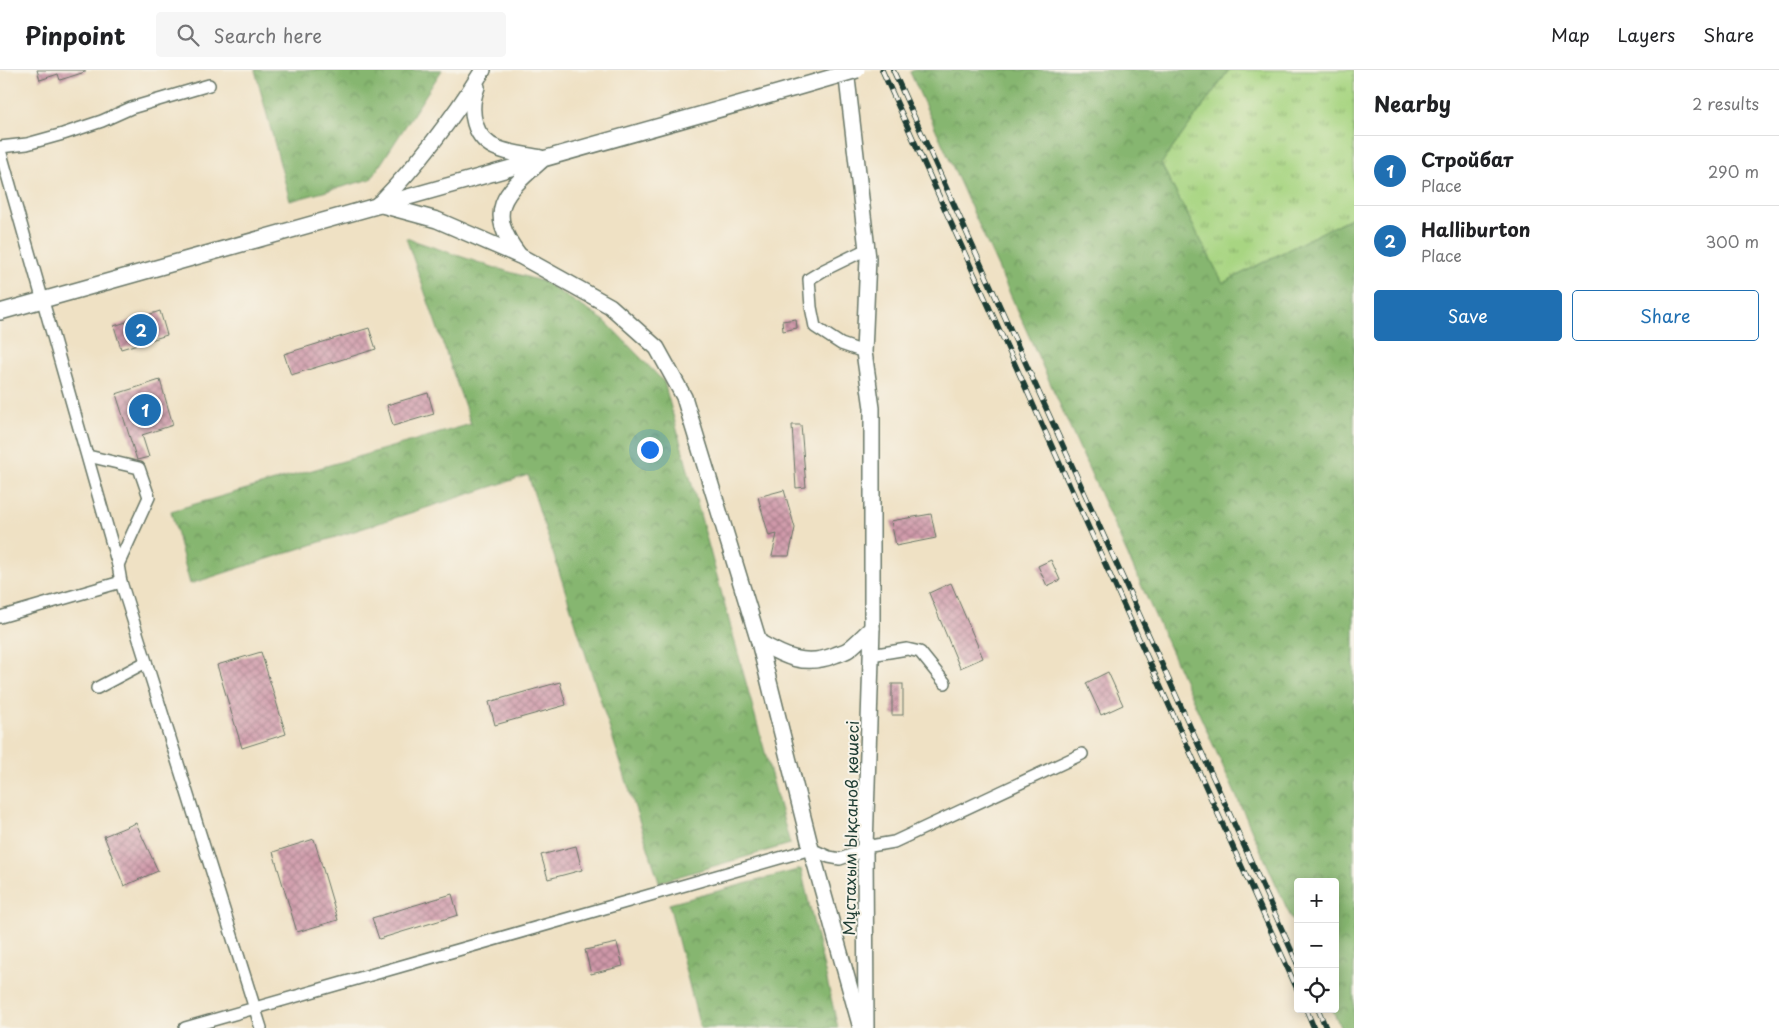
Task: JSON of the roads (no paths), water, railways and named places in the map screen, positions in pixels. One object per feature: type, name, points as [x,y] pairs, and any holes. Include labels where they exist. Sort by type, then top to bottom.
[{"type":"main road","name":"Мұстахым Ықсанов көшесі","points":[[846,70],[868,258],[864,352],[872,408],[872,628],[865,847],[866,1028]]},
{"type":"main road","points":[[0,312],[857,70]]},
{"type":"main road","points":[[483,71],[473,97],[472,108],[477,128],[482,136],[489,144],[498,149],[544,158]]},
{"type":"main road","points":[[378,204],[404,178],[435,141],[483,71]]},
{"type":"main road","points":[[520,256],[509,242],[503,229],[502,207],[507,194],[516,182],[544,158]]},
{"type":"main road","points":[[378,204],[437,220],[520,256],[610,306],[657,348],[684,397],[759,642],[811,849],[861,1028]]},
{"type":"main road","points":[[759,642],[778,653],[797,659],[808,661],[823,660],[847,650],[872,628]]},
{"type":"street","points":[[209,85],[131,108],[102,121],[63,134],[27,144],[0,148],[88,456],[121,582],[261,1028]]},
{"type":"street","points":[[864,352],[841,344],[815,327],[809,279],[866,249]]},
{"type":"street","points":[[88,456],[139,468],[149,497],[118,565]]},
{"type":"street","points":[[0,617],[121,582]]},
{"type":"street","points":[[871,655],[907,650],[920,652],[945,683]]},
{"type":"street","points":[[96,688],[146,662]]},
{"type":"street","points":[[186,1028],[811,849],[840,859],[854,854],[865,847],[894,842],[1082,754]]},
{"type":"railway","points":[[882,70],[1294,982]]},
{"type":"railway","points":[[893,70],[1294,956]]},
{"type":"railway","points":[[1308,1013],[1314,1028]]},
{"type":"railway","points":[[1320,1013],[1326,1028]]},
{"type":"place","name":"Halliburton","points":[[141,330]]},
{"type":"place","name":"Стройбат","points":[[145,410]]}]
